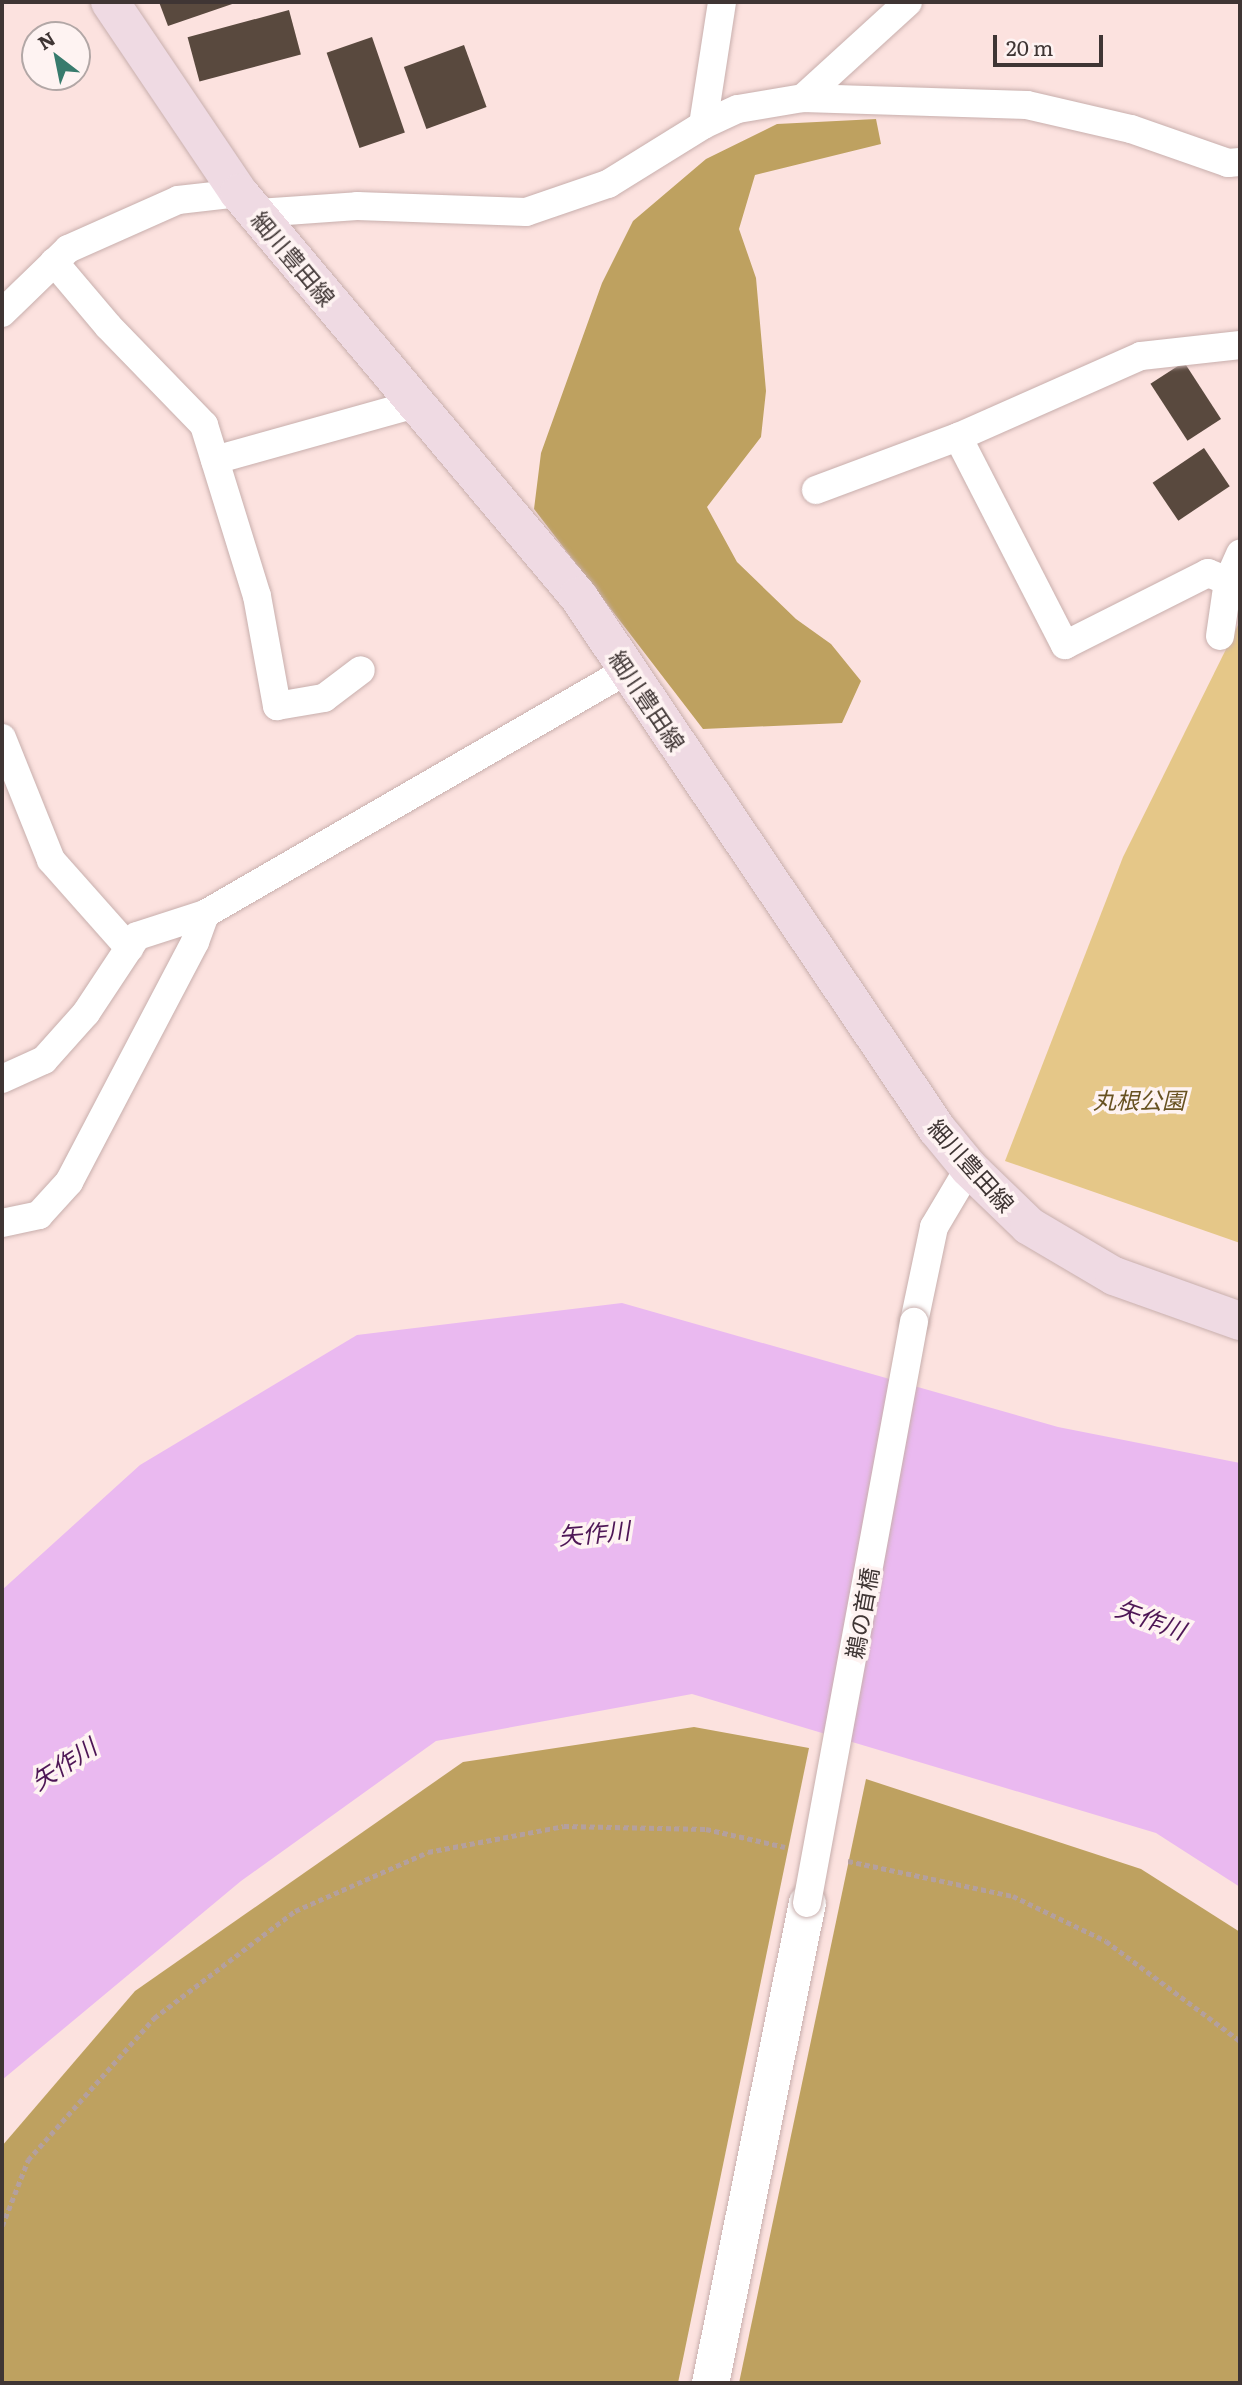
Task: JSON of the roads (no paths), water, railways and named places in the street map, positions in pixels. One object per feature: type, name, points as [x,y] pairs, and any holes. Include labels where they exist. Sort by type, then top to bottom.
[{"type":"main road","name":"細川豊田線","points":[[110,2],[248,203],[578,596],[937,1129],[969,1168],[1028,1226],[1114,1276],[1240,1321]]},
{"type":"street","points":[[703,125],[722,2]]},
{"type":"street","points":[[803,98],[908,2]]},
{"type":"street","points":[[2,313],[68,249],[178,200],[526,212],[608,184],[703,125],[738,109],[803,98],[1027,105],[1131,130],[1227,163],[1240,162]]},
{"type":"street","points":[[54,262],[108,326],[204,425],[257,596],[277,706],[324,698],[361,670]]},
{"type":"street","points":[[816,490],[958,437],[1141,356],[1240,345]]},
{"type":"street","points":[[215,460],[415,404]]},
{"type":"street","points":[[958,437],[1065,645],[1208,573],[1228,580]]},
{"type":"street","points":[[1220,636],[1228,580],[1240,554]]},
{"type":"street","points":[[2,1079],[44,1060],[86,1013],[137,936],[205,914],[628,670]]},
{"type":"street","points":[[2,738],[51,860],[129,948]]},
{"type":"street","points":[[2,1223],[39,1215],[69,1182],[195,942],[205,914]]},
{"type":"street","name":"鵜の首橋","points":[[807,1903],[914,1322],[934,1227],[969,1168]]},
{"type":"street","points":[[710,2383],[807,1903]]},
{"type":"water","name":"矢作川","points":[[622,1303],[1058,1427],[1240,1463],[1240,1887],[1156,1833],[692,1694],[436,1741],[241,1881],[2,2080],[2,1590],[140,1465],[357,1335]]},
{"type":"park label","name":"丸根公園","points":[[1139,1099]]}]
